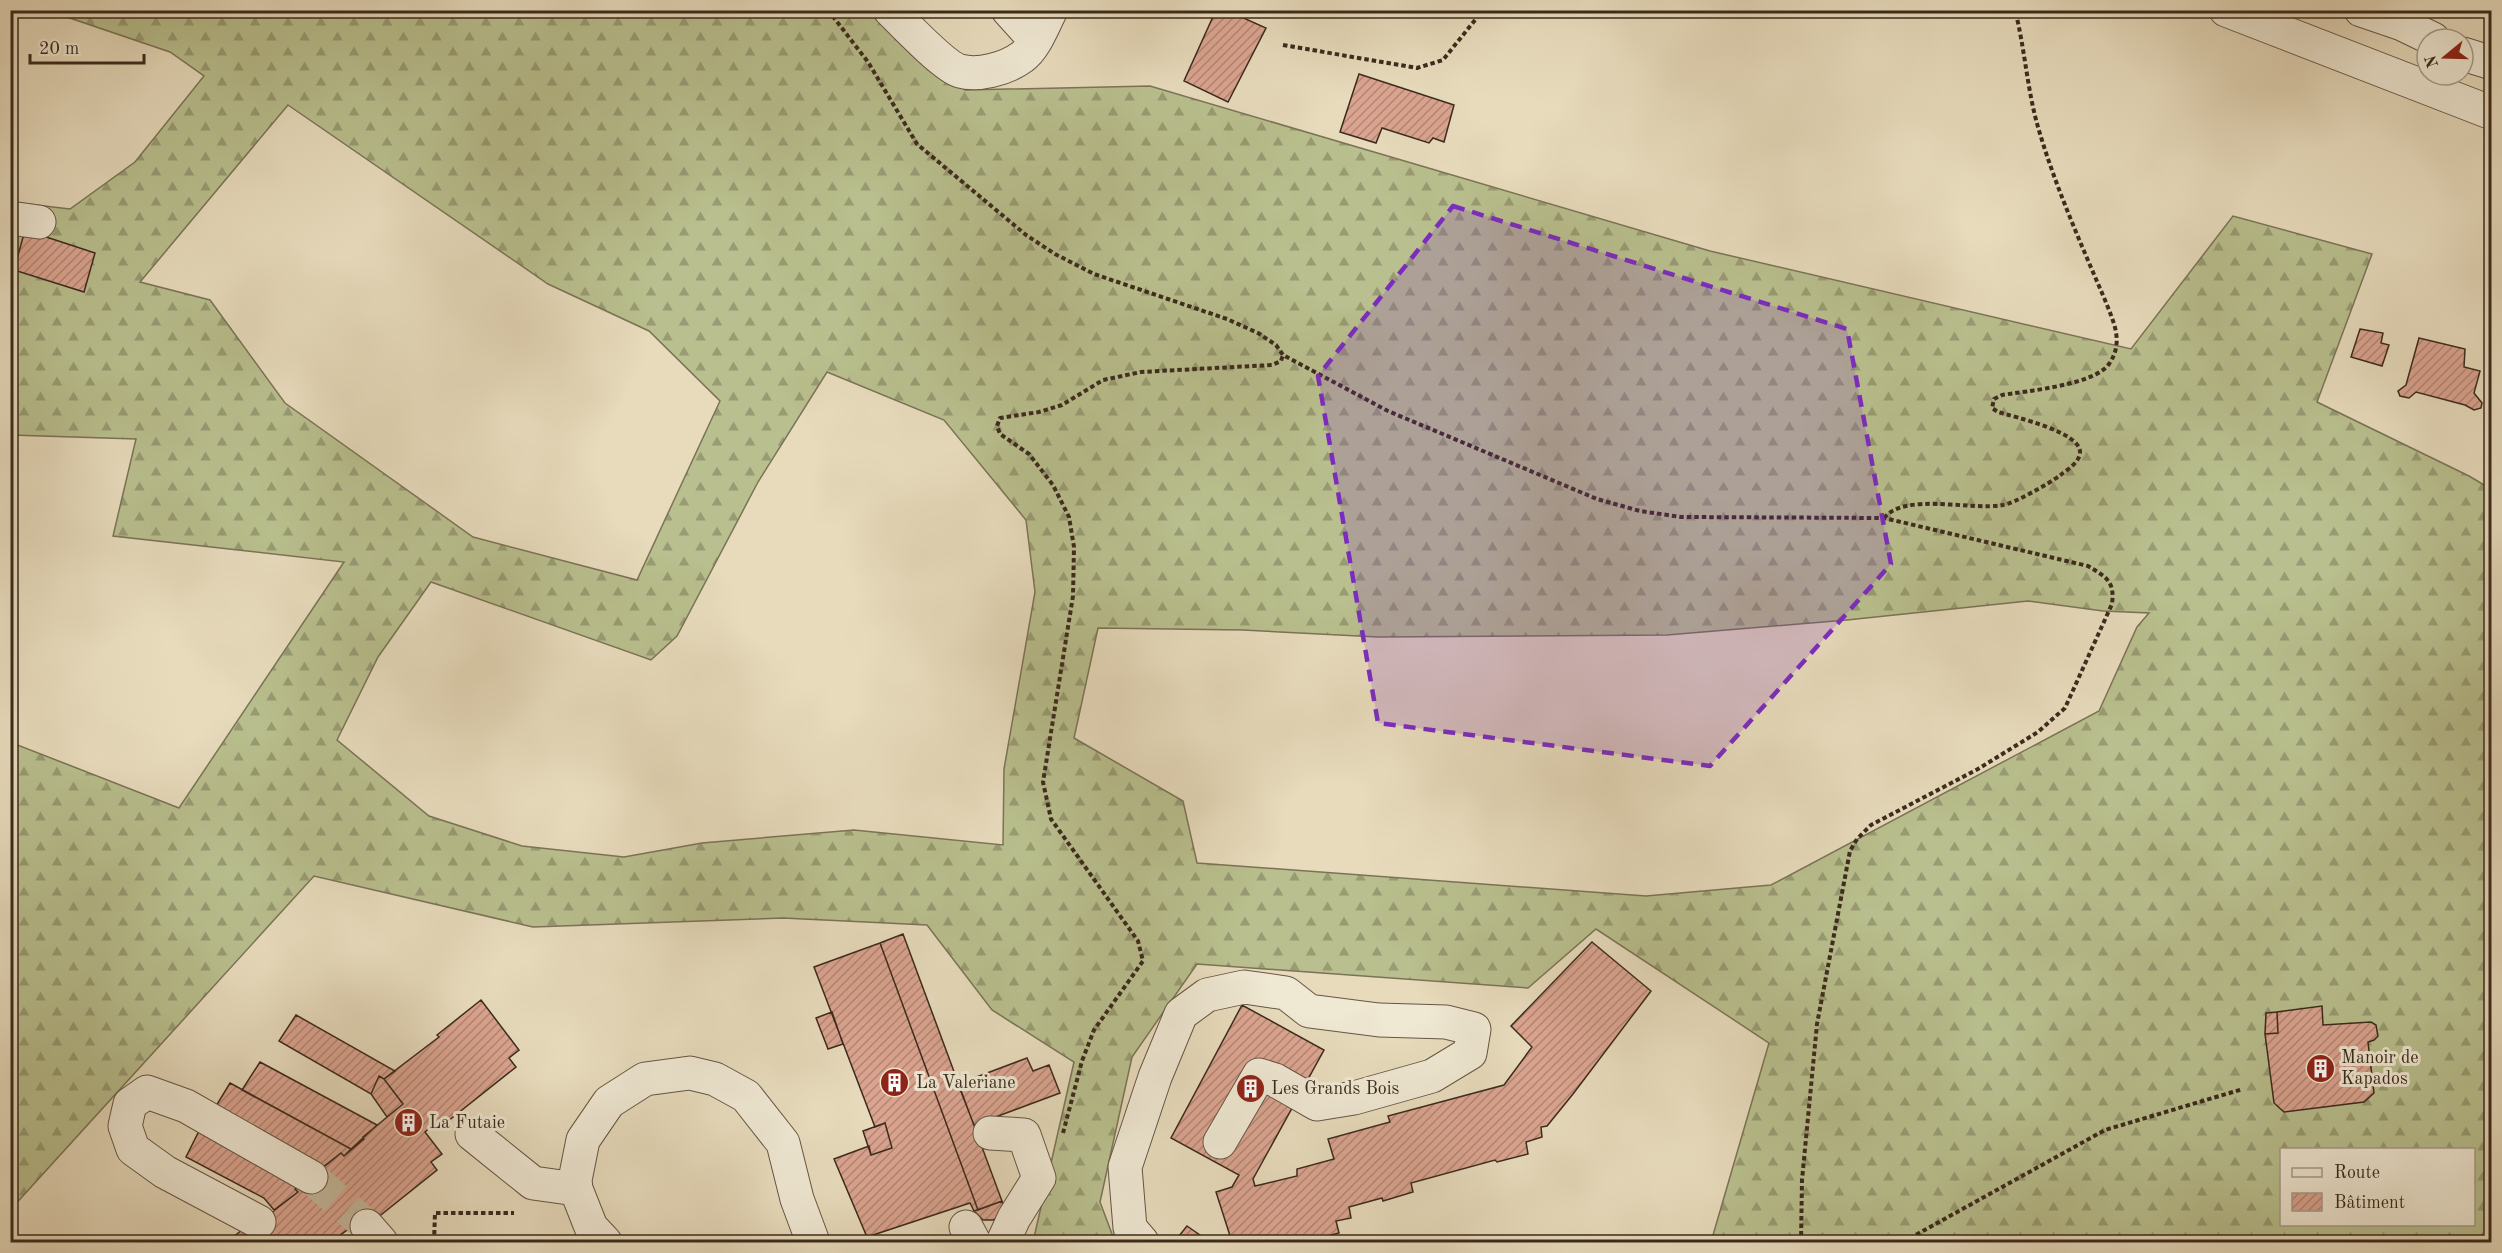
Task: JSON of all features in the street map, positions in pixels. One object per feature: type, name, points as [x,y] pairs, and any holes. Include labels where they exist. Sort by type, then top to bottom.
[{"type":"street","points":[[890,10],[926,46],[959,71],[991,71],[1022,57],[1035,40],[1051,10]]},
{"type":"street","points":[[1008,10],[1035,40]]},
{"type":"street","points":[[2226,10],[2492,113]]},
{"type":"street","points":[[2361,10],[2415,30]]},
{"type":"street","points":[[2475,58],[2492,63]]},
{"type":"street","points":[[1142,1242],[1130,1228],[1125,1167],[1155,1077],[1181,1014],[1207,995],[1244,987],[1286,993],[1309,1011],[1379,1020],[1446,1022],[1474,1029],[1470,1053],[1432,1076],[1354,1098],[1317,1104],[1275,1080],[1259,1075],[1220,1142]]},
{"type":"street","points":[[605,1242],[591,1227],[576,1189],[575,1180],[583,1140],[609,1102],[645,1079],[690,1073],[715,1079],[746,1096],[783,1143],[797,1199],[813,1242]]},
{"type":"street","points":[[259,1222],[165,1172],[133,1149],[125,1126],[130,1104],[147,1092],[186,1106],[311,1177]]},
{"type":"street","points":[[990,1133],[1024,1135],[1039,1178],[1014,1218],[1003,1242]]},
{"type":"street","points":[[472,1134],[533,1183],[576,1189]]},
{"type":"path","points":[[828,10],[868,62],[917,144],[1026,235],[1054,254],[1094,274],[1227,319],[1258,333],[1276,345],[1283,355],[1388,411],[1597,499],[1640,511],[1681,516],[1884,518],[2088,566],[2110,581],[2114,591],[2112,604],[2065,708],[2038,732],[1978,769],[1871,825],[1857,839],[1850,851],[1817,1024],[1802,1180],[1801,1242]]},
{"type":"path","points":[[1283,45],[1417,68],[1443,60],[1483,10]]},
{"type":"path","points":[[1884,518],[1891,509],[1909,504],[1974,507],[2005,505],[2057,478],[2074,465],[2080,455],[2080,447],[2072,438],[2056,430],[1998,412],[1992,408],[1994,399],[2002,395],[2086,379],[2102,373],[2110,363],[2118,345],[2115,325],[2075,230],[2037,126],[2023,41],[2015,10]]},
{"type":"path","points":[[1061,1140],[1082,1061],[1094,1030],[1143,961],[1138,942],[1051,819],[1043,782],[1073,596],[1074,547],[1069,517],[1053,485],[1029,454],[1000,434],[997,426],[1000,418],[1039,412],[1062,405],[1103,380],[1141,372],[1272,365],[1281,361],[1283,355]]},
{"type":"path","points":[[1903,1242],[2105,1130],[2243,1089]]},
{"type":"path","points":[[434,1242],[435,1213],[513,1214],[526,1201],[533,1183]]},
{"type":"highlighted area","points":[[1453,206],[1847,329],[1891,564],[1710,766],[1378,723],[1318,376]]},
{"type":"green space","points":[[49,11],[870,11],[965,90],[1150,86],[1710,251],[2131,349],[2233,216],[2372,254],[2317,402],[2491,489],[2491,1242],[1711,1242],[1769,1043],[1596,929],[1528,988],[1197,964],[1132,1057],[1100,1202],[1115,1242],[1033,1242],[1074,1062],[992,1010],[927,925],[783,918],[533,927],[314,876],[11,1209],[10,742],[179,808],[344,562],[113,536],[136,439],[11,435],[11,202],[70,209],[135,162],[204,76],[170,52]],"holes":[[[288,105],[548,284],[649,331],[720,401],[637,580],[473,537],[285,403],[210,300],[140,282]],[[827,372],[944,420],[1026,520],[1035,592],[1004,769],[1003,845],[854,830],[702,843],[624,857],[522,846],[429,816],[337,740],[378,657],[431,582],[651,660],[677,636],[758,482]],[[2028,601],[2103,611],[2149,613],[2137,627],[2099,711],[1771,885],[1646,896],[1197,863],[1183,801],[1074,738],[1098,628],[1243,630],[1378,637],[1667,635],[1847,620]]]},
{"type":"building","points":[[1216,10],[1226,10],[1266,28],[1228,102],[1184,81]]},
{"type":"building","points":[[1359,74],[1454,105],[1444,142],[1433,138],[1429,143],[1382,128],[1376,143],[1340,132]]},
{"type":"building","points":[[25,230],[95,253],[84,292],[14,270]]},
{"type":"building","points":[[2360,329],[2383,333],[2381,343],[2389,345],[2382,366],[2351,357]]},
{"type":"building","points":[[2419,338],[2465,349],[2464,367],[2480,371],[2474,393],[2482,403],[2481,408],[2474,410],[2465,405],[2416,392],[2409,398],[2400,396],[2398,391],[2406,385]]},
{"type":"building","name":"La Valeriane","points":[[903,934],[1002,1201],[978,1210],[880,943]]},
{"type":"building","name":"Les Grands Bois","points":[[1592,942],[1651,991],[1573,1094],[1547,1126],[1541,1127],[1542,1137],[1526,1142],[1528,1154],[1497,1162],[1495,1160],[1411,1183],[1413,1192],[1383,1201],[1382,1198],[1349,1207],[1351,1218],[1336,1221],[1339,1233],[1304,1242],[1232,1242],[1216,1192],[1232,1187],[1239,1175],[1171,1138],[1242,1005],[1324,1050],[1253,1179],[1255,1186],[1297,1176],[1297,1169],[1334,1159],[1328,1139],[1390,1122],[1388,1116],[1504,1085],[1532,1047],[1511,1026]]},
{"type":"building","name":"La Valeriane","points":[[880,943],[978,1210],[974,1211],[970,1203],[867,1237],[834,1159],[869,1146],[871,1155],[892,1148],[885,1123],[875,1127],[814,967]]},
{"type":"building","name":"La Futaie","points":[[481,1000],[519,1050],[509,1058],[516,1067],[443,1125],[438,1121],[425,1132],[442,1154],[431,1162],[437,1170],[367,1226],[353,1226],[339,1236],[342,1240],[338,1242],[227,1242],[242,1230],[245,1233],[298,1192],[295,1189],[341,1153],[344,1156],[403,1104],[384,1079],[439,1037],[437,1035]]},
{"type":"building","name":"Manoir de Kapados","points":[[2322,1006],[2323,1025],[2371,1022],[2376,1025],[2378,1036],[2368,1042],[2374,1093],[2364,1102],[2284,1112],[2274,1103],[2265,1034],[2278,1033],[2277,1012]]},
{"type":"building","points":[[832,1012],[843,1044],[828,1049],[816,1018]]},
{"type":"building","points":[[2277,1012],[2278,1033],[2265,1034],[2266,1013]]},
{"type":"building","points":[[296,1015],[395,1071],[384,1079],[379,1076],[371,1094],[279,1041]]},
{"type":"building","points":[[1027,1058],[1033,1071],[1049,1065],[1060,1093],[974,1125],[958,1084]]},
{"type":"building","points":[[260,1062],[377,1125],[351,1149],[242,1090]]},
{"type":"building","points":[[379,1076],[384,1079],[403,1104],[387,1117],[371,1094]]},
{"type":"building","points":[[230,1083],[351,1149],[344,1156],[341,1153],[321,1169],[213,1111]]},
{"type":"building","points":[[885,1123],[892,1148],[871,1155],[863,1131]]},
{"type":"building","points":[[199,1131],[300,1185],[295,1189],[298,1192],[274,1210],[264,1198],[186,1157]]},
{"type":"building","points":[[1002,1201],[1004,1207],[993,1220],[983,1220],[974,1211]]},
{"type":"building","points":[[1187,1226],[1210,1242],[1175,1241]]},
{"type":"tunnel","points":[[311,1177],[367,1226]]},
{"type":"place","name":"Manoir de Kapados","points":[[2320,1068]]},
{"type":"place","name":"La Valeriane","points":[[895,1083]]},
{"type":"place","name":"Les Grands Bois","points":[[1250,1089]]},
{"type":"place","name":"La Futaie","points":[[408,1123]]}]
